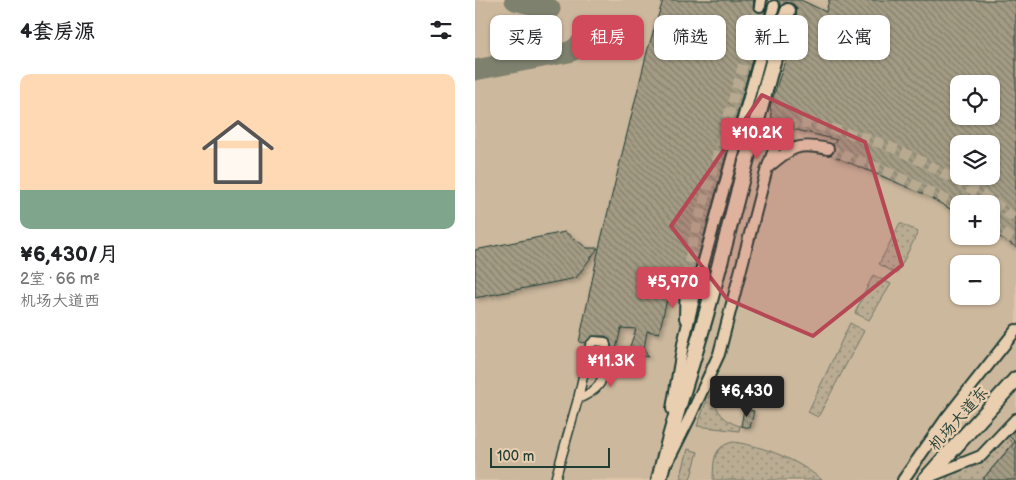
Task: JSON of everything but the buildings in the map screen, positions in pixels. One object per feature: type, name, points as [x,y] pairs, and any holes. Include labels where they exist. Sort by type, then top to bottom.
[{"type":"highway","points":[[660,477],[665,454],[708,309],[767,77],[788,12]]},
{"type":"highway","name":"机场大道东","points":[[926,478],[1016,378]]},
{"type":"main road","points":[[683,344],[774,6]]},
{"type":"main road","points":[[660,477],[719,354],[767,168],[778,140],[787,127]]},
{"type":"main road","points":[[767,168],[786,152],[797,146],[812,145],[828,149]]},
{"type":"main road","points":[[665,454],[683,344],[686,276]]},
{"type":"main road","points":[[903,480],[928,443],[986,366],[1016,330]]},
{"type":"main road","points":[[926,478],[981,456],[1016,419]]},
{"type":"street","points":[[555,480],[578,399],[590,345],[594,341],[605,342],[608,350],[601,382],[591,393],[578,399]]},
{"type":"highlighted area","points":[[762,95],[865,142],[902,265],[813,336],[727,299],[671,226]]},
{"type":"shaded area","points":[[475,0],[1016,0],[1016,480],[475,480]]},
{"type":"shaded area","points":[[900,223],[918,232],[897,274],[879,264]]},
{"type":"shaded area","points":[[873,275],[891,284],[869,320],[855,313]]},
{"type":"shaded area","points":[[850,323],[864,331],[818,417],[808,412]]},
{"type":"shaded area","points":[[713,390],[713,396],[720,413],[728,421],[740,426],[739,431],[697,426]]},
{"type":"shaded area","points":[[1005,435],[1013,443],[982,480],[945,480],[952,473]]},
{"type":"shaded area","points":[[733,442],[757,447],[780,455],[802,466],[822,480],[713,480],[715,456],[721,447]]},
{"type":"shaded area","points":[[688,449],[698,452],[690,480],[680,480]]},
{"type":"taxiway","points":[[515,0],[550,9]]},
{"type":"taxiway","points":[[475,70],[572,50]]},
{"type":"tunnel","points":[[686,277],[694,236],[760,6]]},
{"type":"tunnel","points":[[787,127],[798,123],[810,123],[869,139],[898,150],[991,200],[1016,220]]},
{"type":"tunnel","points":[[828,149],[884,170],[950,202]]},
{"type":"tunnel","points":[[1000,231],[1016,242]]}]
